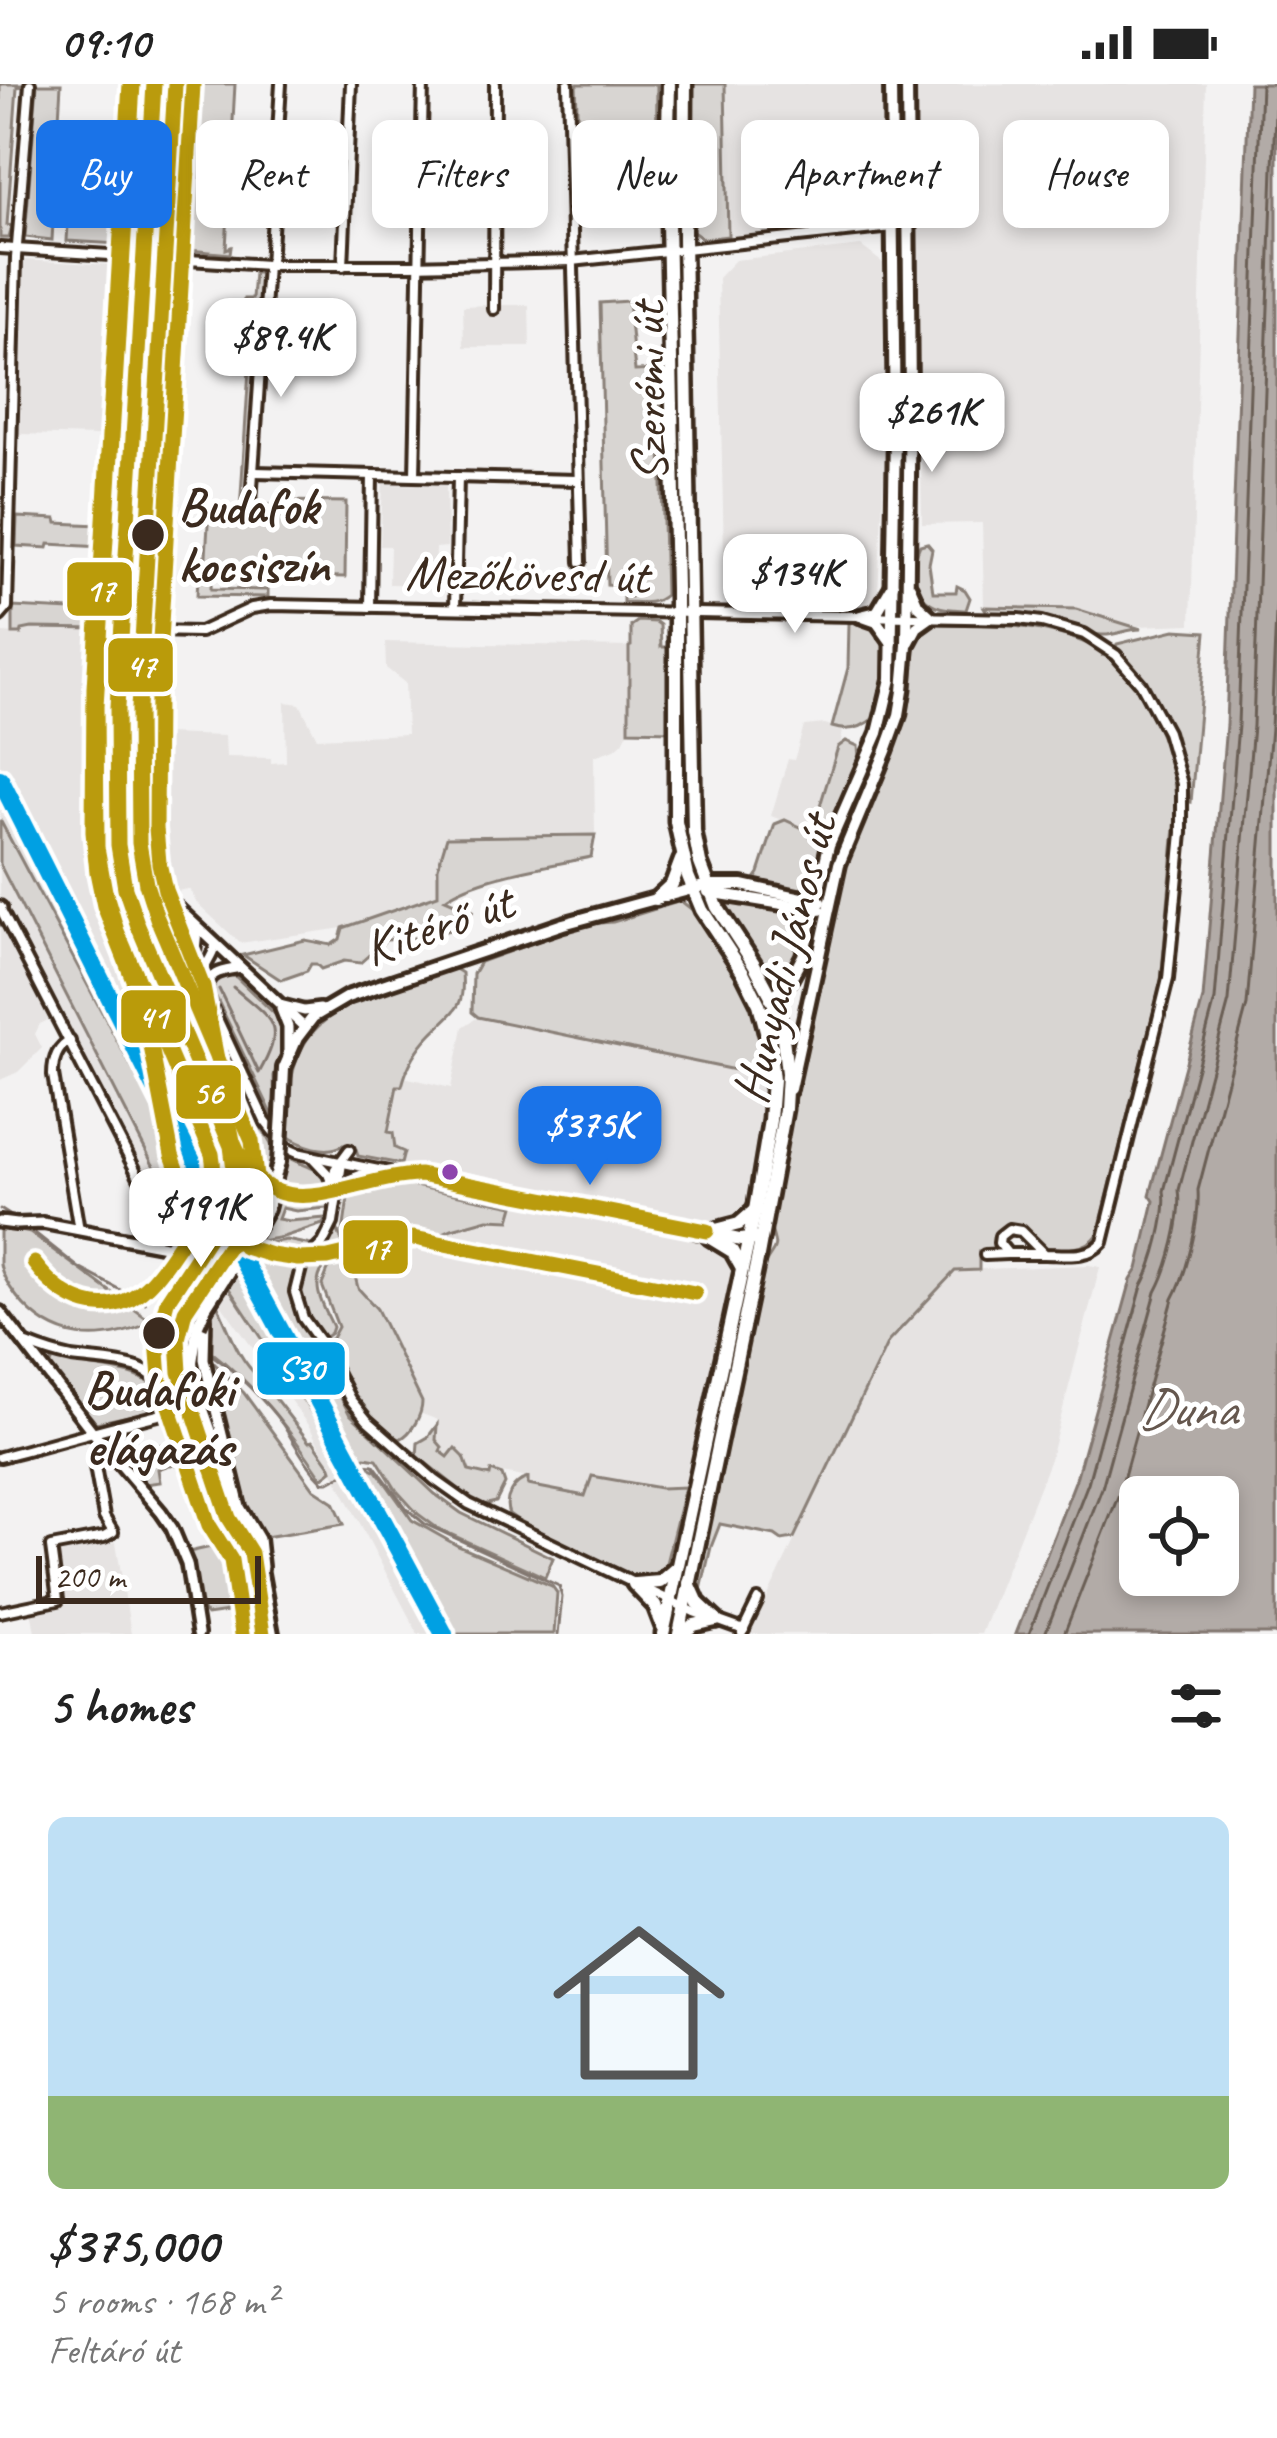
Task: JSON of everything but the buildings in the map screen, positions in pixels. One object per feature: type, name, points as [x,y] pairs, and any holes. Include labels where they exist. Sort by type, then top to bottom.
[{"type":"main road","name":"Szerémi út","points":[[669,84],[668,251],[692,812],[709,923],[750,984],[763,1018]]},
{"type":"main road","name":"Szerémi út","points":[[685,84],[683,612],[676,822],[682,853],[771,996],[785,1051],[785,1109]]},
{"type":"main road","name":"Hunyadi János út","points":[[891,84],[892,120]]},
{"type":"main road","name":"Hunyadi János út","points":[[907,84],[907,120]]},
{"type":"main road","name":"Hunyadi János út","points":[[672,1633],[685,1608],[755,1237],[828,908],[846,843],[898,715],[907,645],[901,617],[893,228]]},
{"type":"main road","name":"Hunyadi János út","points":[[901,582],[910,394],[908,228]]},
{"type":"main road","points":[[895,395],[910,394]]},
{"type":"main road","points":[[860,616],[877,612],[901,582],[931,617],[915,630],[907,645]]},
{"type":"main road","points":[[860,616],[877,622],[893,644]]},
{"type":"main road","name":"Hunyadi János út","points":[[672,1633],[669,1600],[742,1272],[755,1237],[773,1080],[763,1018],[771,996],[797,970],[803,956],[839,819],[878,733],[901,617]]},
{"type":"main road","points":[[656,898],[676,878],[682,853]]},
{"type":"main road","points":[[791,896],[808,889],[822,873]]},
{"type":"main road","name":"Kitérő út","points":[[232,1502],[192,1375],[192,1347],[206,1306],[267,1208],[277,1179],[283,1080],[288,1056],[304,1027],[323,1009],[347,997],[544,930],[656,898],[742,885],[815,905]]},
{"type":"main road","name":"Kitérő út","points":[[703,889],[828,908]]},
{"type":"main road","points":[[697,1232],[729,1228],[755,1210]]},
{"type":"main road","points":[[697,1232],[755,1237]]},
{"type":"main road","points":[[697,1232],[732,1251],[742,1272]]},
{"type":"main road","points":[[232,1502],[255,1550],[272,1634]]},
{"type":"main road","points":[[232,1502],[235,1561],[248,1634]]},
{"type":"main road","points":[[684,1538],[681,1601],[685,1608]]},
{"type":"main road","points":[[634,1585],[660,1582],[676,1568]]},
{"type":"main road","points":[[689,1583],[698,1604],[716,1620]]},
{"type":"main road","points":[[634,1585],[672,1633],[716,1620]]},
{"type":"street","points":[[0,616],[7,608],[4,529],[30,84]]},
{"type":"street","points":[[183,84],[146,690],[150,836],[164,893],[304,1027]]},
{"type":"street","points":[[250,517],[281,84]]},
{"type":"street","points":[[343,266],[350,84]]},
{"type":"street","points":[[415,476],[423,84]]},
{"type":"street","points":[[494,309],[495,84]]},
{"type":"street","points":[[568,84],[580,562]]},
{"type":"street","points":[[0,248],[269,265],[419,265],[572,261],[884,228]]},
{"type":"street","points":[[254,472],[577,480]]},
{"type":"street","points":[[370,607],[372,475]]},
{"type":"street","points":[[455,608],[458,477]]},
{"type":"street","name":"Mezőkövesd út","points":[[151,631],[200,632],[265,605],[1042,622],[1101,644],[1126,665],[1173,748],[1182,784],[1182,832],[1168,979],[1103,1242],[1084,1253],[1044,1254]]},
{"type":"street","points":[[0,908],[157,1212],[154,1244]]},
{"type":"street","points":[[197,929],[192,971],[274,1136],[286,1148],[697,1232]]},
{"type":"street","points":[[196,955],[215,946]]},
{"type":"street","points":[[206,997],[200,975],[215,946]]},
{"type":"street","points":[[206,997],[211,976],[238,968]]},
{"type":"street","points":[[279,1004],[304,1011],[323,1009]]},
{"type":"street","points":[[279,1004],[288,1027],[288,1056]]},
{"type":"street","points":[[70,1041],[56,1056],[53,1075],[79,1230]]},
{"type":"street","points":[[336,1197],[335,1169],[349,1150]]},
{"type":"street","points":[[311,1156],[333,1183]]},
{"type":"street","points":[[342,1162],[330,1232],[302,1264],[295,1292],[299,1310],[358,1410],[434,1480],[469,1504],[634,1585],[743,1632],[758,1600]]},
{"type":"street","points":[[336,1197],[347,1180],[376,1170]]},
{"type":"street","points":[[0,1222],[79,1230],[165,1246],[173,1252],[205,1318],[207,1371],[240,1507],[260,1539],[262,1576]]},
{"type":"street","points":[[1008,1254],[999,1243],[1010,1228],[1021,1231],[1044,1254]]},
{"type":"street","points":[[985,1255],[1044,1254]]},
{"type":"street","points":[[3,1321],[26,1343],[92,1432],[161,1512],[181,1545],[189,1571],[198,1634]]},
{"type":"street","points":[[26,1343],[73,1358],[139,1369],[163,1384],[179,1410],[200,1478]]},
{"type":"street","points":[[0,1457],[179,1410]]},
{"type":"street","points":[[0,1612],[58,1600],[51,1546],[113,1532],[104,1517],[94,1461],[104,1447]]},
{"type":"shaded area","points":[[0,84],[23,84],[17,87],[9,238],[0,238]]},
{"type":"shaded area","points":[[37,84],[61,84],[59,120],[36,120],[36,228],[53,228],[52,240],[25,237]]},
{"type":"shaded area","points":[[191,84],[235,84],[233,120],[196,120],[196,228],[227,228],[230,254],[179,249],[181,225],[187,225],[195,110],[188,109]]},
{"type":"shaded area","points":[[576,84],[657,84],[657,120],[577,120]]},
{"type":"shaded area","points":[[690,84],[725,84],[728,236],[703,239],[689,234],[689,228],[717,228],[717,120],[690,120]]},
{"type":"shaded area","points":[[725,84],[882,84],[882,120],[741,120],[741,228],[805,228],[728,236]]},
{"type":"shaded area","points":[[915,84],[1206,84],[1191,624],[1138,626],[1076,609],[984,607],[982,523],[922,524],[917,228],[979,228],[979,120],[916,120]]},
{"type":"shaded area","points":[[68,228],[120,228],[119,244],[67,241]]},
{"type":"shaded area","points":[[861,246],[883,263],[885,451],[878,594],[868,606],[725,603],[718,278],[735,260]]},
{"type":"shaded area","points":[[23,260],[152,267],[145,394],[139,394],[137,422],[99,420],[97,436],[19,434]]},
{"type":"shaded area","points":[[254,273],[263,273],[246,510],[262,511],[262,505],[280,505],[281,501],[346,502],[345,577],[226,575],[226,563],[212,563],[211,589],[268,590],[268,597],[197,596],[209,510],[240,511],[251,338],[223,335],[223,331],[242,331],[244,299],[252,299]]},
{"type":"shaded area","points":[[628,301],[635,371],[659,370],[665,595],[645,603],[623,602],[630,591],[607,585],[600,303]]},
{"type":"shaded area","points":[[489,305],[489,311],[499,311],[500,305],[529,305],[530,347],[464,347],[463,306]]},
{"type":"shaded area","points":[[383,484],[446,485],[447,547],[436,548],[435,585],[389,584],[390,546],[380,546]]},
{"type":"shaded area","points":[[17,517],[120,526],[121,520],[128,525],[127,549],[119,554],[119,548],[16,546]]},
{"type":"shaded area","points":[[927,543],[932,549],[933,592],[956,592],[957,586],[965,590],[970,598],[966,610],[942,608],[921,599],[915,565],[920,545]]},
{"type":"shaded area","points":[[131,588],[140,588],[138,618],[116,640],[98,637],[98,629],[32,628],[13,634],[13,607],[129,613]]},
{"type":"shaded area","points":[[984,607],[1076,609],[1141,629],[1095,634],[1046,619],[987,612]]},
{"type":"shaded area","points":[[854,619],[876,625],[884,647],[884,671],[874,718],[843,729],[832,727],[848,668],[849,624]]},
{"type":"shaded area","points":[[638,621],[660,625],[661,647],[670,647],[672,731],[629,730],[629,647],[631,626]]},
{"type":"shaded area","points":[[930,624],[1019,627],[1062,635],[1104,652],[1135,685],[1171,760],[1177,805],[1161,982],[1098,1234],[1080,1247],[1050,1248],[1021,1228],[1009,1226],[997,1236],[999,1250],[979,1251],[979,1270],[955,1271],[888,1342],[794,1538],[782,1540],[720,1524],[700,1594],[696,1585],[751,1310],[760,1275],[774,1249],[769,1223],[837,893],[868,802],[906,714],[916,635]]},
{"type":"shaded area","points":[[32,628],[99,629],[99,637],[122,642],[129,660],[133,834],[156,999],[130,1013],[231,1228],[223,1240],[0,820],[0,633],[21,634]]},
{"type":"shaded area","points":[[1175,630],[1206,632],[1191,802],[1156,698],[1115,649],[1117,644]]},
{"type":"shaded area","points":[[385,642],[629,647],[629,730],[615,749],[594,756],[595,835],[448,837],[438,867],[438,895],[343,928],[240,943],[197,903],[189,889],[171,892],[164,879],[154,832],[149,727],[165,728],[165,734],[225,736],[226,757],[271,758],[271,763],[286,762],[285,702],[300,704],[317,738],[407,734],[405,683],[386,668]]},
{"type":"shaded area","points":[[825,724],[843,730],[841,743],[815,822],[805,829],[771,816],[788,759],[794,760],[804,726]]},
{"type":"shaded area","points":[[846,741],[858,746],[859,757],[810,882],[790,891],[752,883],[775,824],[785,820],[805,829],[815,822],[838,747]]},
{"type":"shaded area","points":[[0,820],[223,1240],[209,1259],[152,1163],[0,865]]},
{"type":"shaded area","points":[[595,835],[591,857],[495,878],[445,899],[473,911],[463,927],[386,940],[360,963],[344,961],[321,969],[311,964],[307,971],[281,980],[243,955],[305,940],[331,945],[340,939],[343,928],[438,895],[438,867],[447,837]]},
{"type":"shaded area","points":[[0,865],[152,1163],[209,1259],[200,1272],[168,1220],[0,897]]},
{"type":"shaded area","points":[[159,898],[192,941],[188,974],[272,1146],[265,1199],[239,1244],[261,1180],[257,1138],[154,904]]},
{"type":"shaded area","points":[[724,898],[794,912],[801,920],[800,951],[773,988],[720,902]]},
{"type":"shaded area","points":[[681,901],[695,912],[749,998],[764,1076],[472,1012],[473,974],[480,962],[585,924],[613,922]]},
{"type":"shaded area","points":[[0,921],[50,1019],[35,1034],[42,1048],[18,1072],[0,1080]]},
{"type":"shaded area","points":[[454,968],[462,973],[460,1002],[422,1044],[402,1086],[397,1086],[388,1132],[393,1133],[395,1148],[404,1152],[401,1164],[358,1156],[356,1150],[343,1145],[314,1148],[286,1135],[291,1079],[307,1039],[320,1024],[362,999]]},
{"type":"shaded area","points":[[227,974],[284,1023],[285,1040],[274,1076],[275,1120],[215,995],[214,983]]},
{"type":"shaded area","points":[[478,1017],[764,1076],[736,1276],[718,1366],[702,1408],[685,1487],[661,1488],[593,1476],[586,1496],[527,1485],[527,1478],[468,1471],[461,1453],[455,1449],[449,1457],[439,1450],[438,1420],[422,1414],[422,1402],[377,1309],[358,1288],[355,1277],[360,1258],[387,1259],[452,1229],[488,1219],[508,1221],[513,1205],[397,1183],[404,1152],[395,1148],[388,1132],[397,1085],[404,1077],[451,1088],[463,1027]]},
{"type":"shaded area","points":[[198,1032],[241,1132],[248,1189],[219,1137]]},
{"type":"shaded area","points":[[285,1156],[319,1172],[326,1184],[328,1208],[282,1208],[278,1219],[326,1218],[323,1224],[255,1242],[275,1202]]},
{"type":"shaded area","points":[[359,1177],[514,1206],[510,1220],[488,1219],[452,1229],[387,1259],[360,1258],[343,1233],[349,1191]]},
{"type":"shaded area","points":[[0,1226],[30,1233],[152,1322],[96,1336],[46,1324],[17,1297],[4,1277]]},
{"type":"shaded area","points":[[337,1228],[345,1249],[323,1269],[318,1283],[333,1327],[324,1338],[303,1304],[300,1286],[307,1267]]},
{"type":"shaded area","points":[[286,1240],[311,1245],[291,1281],[294,1307],[349,1413],[461,1513],[553,1558],[545,1577],[437,1528],[397,1491],[377,1459],[355,1459],[248,1257],[256,1245]]},
{"type":"shaded area","points":[[248,1257],[448,1634],[418,1634],[310,1428],[219,1301],[228,1287],[327,1433],[238,1272]]},
{"type":"shaded area","points":[[343,1260],[359,1262],[358,1288],[377,1309],[422,1402],[416,1423],[400,1439],[364,1410],[326,1341],[338,1327],[322,1285],[328,1270]]},
{"type":"shaded area","points":[[1100,1267],[1050,1459],[981,1634],[750,1634],[888,1342],[956,1270]]},
{"type":"shaded area","points":[[238,1272],[336,1450],[228,1287]]},
{"type":"shaded area","points":[[217,1304],[245,1361],[274,1391],[274,1397],[331,1467],[322,1478],[271,1409],[209,1350],[210,1318]]},
{"type":"shaded area","points":[[53,1359],[130,1374],[158,1387],[170,1399],[166,1408],[96,1423],[50,1367]]},
{"type":"shaded area","points":[[210,1359],[244,1393],[314,1489],[334,1502],[344,1524],[265,1537],[248,1510]]},
{"type":"shaded area","points":[[437,1425],[440,1451],[448,1457],[455,1448],[469,1471],[502,1475],[505,1484],[496,1502],[474,1501],[417,1456],[418,1443]]},
{"type":"shaded area","points":[[183,1440],[188,1464],[158,1469],[160,1482],[145,1484],[118,1454]]},
{"type":"shaded area","points":[[369,1467],[377,1471],[412,1520],[458,1546],[552,1586],[557,1593],[554,1634],[448,1634],[361,1471]]},
{"type":"shaded area","points":[[207,1475],[226,1530],[231,1607],[207,1615],[201,1608],[189,1552],[211,1547],[211,1529],[193,1482]]},
{"type":"shaded area","points":[[592,1476],[660,1488],[685,1487],[663,1575],[644,1580],[509,1514],[508,1497],[523,1480],[585,1496]]},
{"type":"shaded area","points":[[116,1542],[131,1634],[23,1634],[35,1632],[31,1610],[64,1605],[55,1550]]},
{"type":"water","name":"Duna","points":[[1249,84],[1277,84],[1277,1634],[1016,1634],[1076,1479],[1138,1269],[1154,1201],[1150,1195],[1203,999],[1226,725]]},
{"type":"waterway","points":[[219,989],[259,1073],[272,1043],[271,1024],[233,987]]},
{"type":"waterway","points":[[0,1209],[19,1221]]},
{"type":"waterway","points":[[26,1226],[79,1268],[145,1303]]},
{"type":"waterway","points":[[212,1355],[268,1406],[323,1482],[362,1464],[374,1465],[407,1509],[425,1524],[559,1586],[558,1634]]},
{"type":"transit line","name":"17","points":[[130,84],[94,688],[93,832],[104,906],[143,1005],[172,1155],[184,1188],[221,1232],[271,1255],[328,1258],[414,1238],[695,1293]]},
{"type":"transit line","name":"41","points":[[34,1263],[58,1288],[86,1303],[116,1304],[132,1297],[170,1258],[202,1210],[213,1179],[212,1154],[117,931],[97,847],[96,706],[133,84]]},
{"type":"transit line","name":"56","points":[[154,84],[117,707],[118,845],[138,926],[231,1146],[235,1177],[229,1202],[167,1301],[157,1339],[160,1379],[209,1525],[231,1560],[242,1634]]},
{"type":"transit line","name":"47","points":[[175,84],[138,708],[139,843],[157,918],[252,1141],[256,1178],[249,1209],[185,1311],[178,1339],[180,1372],[229,1518],[251,1553],[263,1634]]},
{"type":"transit line","points":[[193,85],[157,691],[156,828],[165,890],[203,987],[233,1141],[249,1170],[269,1187],[290,1195],[314,1195],[420,1175],[707,1231]]},
{"type":"transit line","name":"S30","points":[[0,779],[228,1233],[444,1634]]},
{"type":"place","name":"Budafok kocsiszín","points":[[148,535]]},
{"type":"place","name":"Budafoki elágazás","points":[[159,1333]]}]
